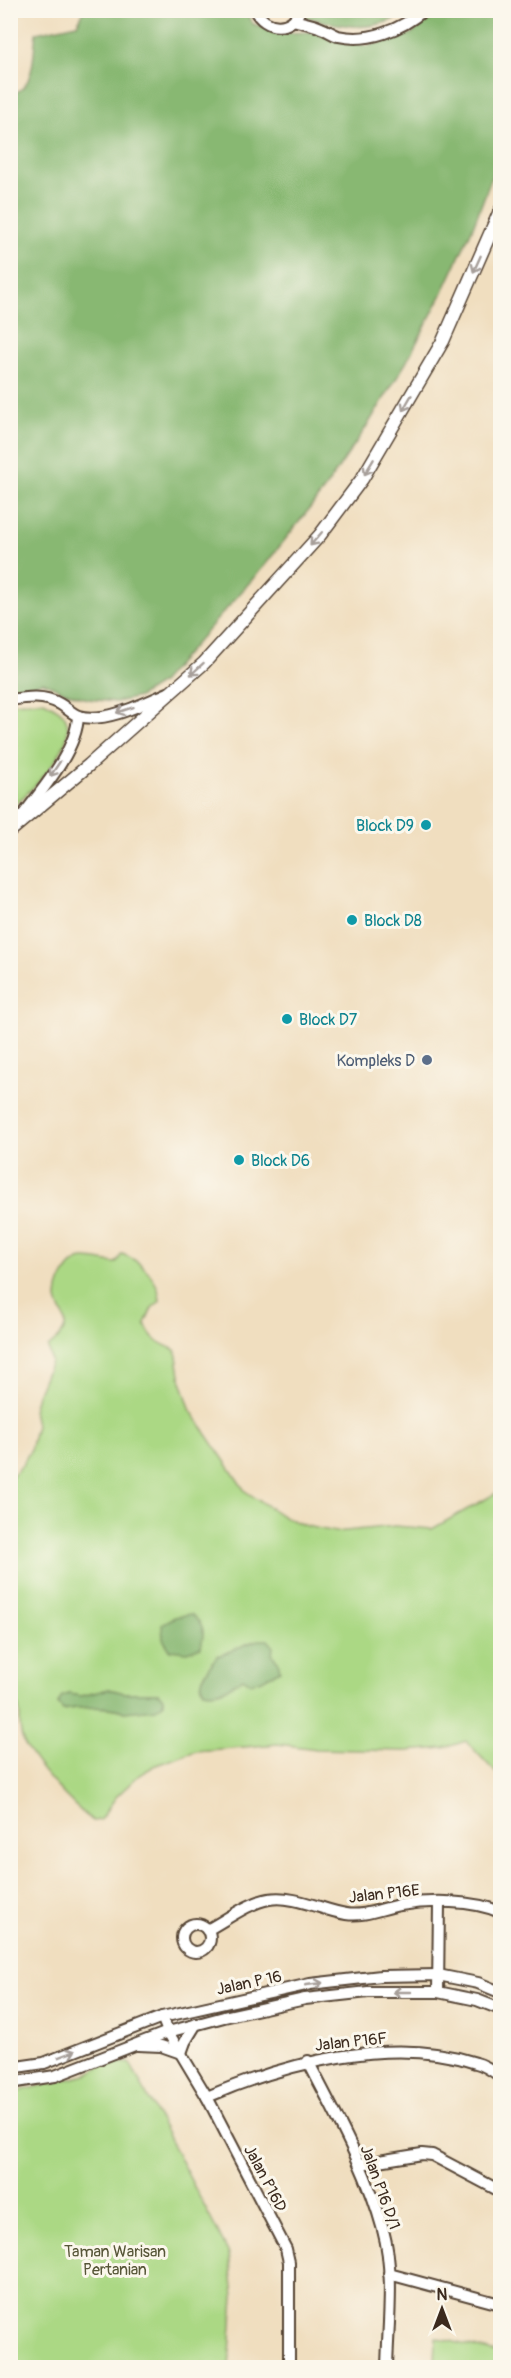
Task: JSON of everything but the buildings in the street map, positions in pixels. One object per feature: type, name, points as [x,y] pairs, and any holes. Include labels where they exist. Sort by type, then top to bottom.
[{"type":"main road","points":[[10,831],[204,663],[305,551],[362,478],[443,342],[501,211]]},
{"type":"street","points":[[255,10],[264,22],[272,26],[288,25],[297,15],[336,35],[351,38],[375,36],[398,28],[424,10]]},
{"type":"street","points":[[10,700],[40,697],[60,704],[78,716],[89,718],[132,708],[171,692]]},
{"type":"street","points":[[10,831],[60,762],[77,727],[78,716]]},
{"type":"street","name":"Jalan P16E","points":[[207,1930],[268,1899],[283,1899],[347,1914],[365,1914],[400,1905],[439,1903],[486,1906],[501,1912]]},
{"type":"street","points":[[438,1992],[439,1903]]},
{"type":"street","name":"Jalan P 16","points":[[10,2068],[44,2063],[162,2017],[310,1984],[381,1976],[438,1975],[478,1983],[501,1992]]},
{"type":"street","name":"Jalan P 16","points":[[10,2083],[55,2076],[131,2045],[196,2024],[305,2000],[368,1992],[438,1992],[477,2000],[501,2009]]},
{"type":"street","name":"Jalan P16D","points":[[162,2017],[168,2032],[207,2097],[286,2248],[289,2262],[289,2367]]},
{"type":"street","points":[[131,2045],[161,2046],[181,2053],[196,2024]]},
{"type":"street","name":"Jalan P16F","points":[[207,2097],[249,2079],[308,2061],[389,2051],[434,2053],[478,2063],[501,2076]]},
{"type":"street","name":"Jalan P16 D/1","points":[[308,2061],[360,2164],[384,2231],[389,2274],[387,2367]]},
{"type":"street","points":[[360,2164],[422,2154],[432,2155],[501,2192]]},
{"type":"street","points":[[389,2274],[501,2304]]},
{"type":"green space","points":[[244,10],[253,24],[283,33],[314,32],[367,46],[411,34],[441,11],[500,11],[500,155],[473,227],[441,296],[406,363],[367,426],[321,494],[265,565],[161,683],[139,697],[116,702],[88,699],[43,682],[11,692],[10,94],[25,86],[29,78],[36,33],[77,24],[84,11]]},
{"type":"green space","points":[[307,10],[409,11],[371,26],[346,26],[306,17]]},
{"type":"green space","points":[[44,701],[57,708],[65,716],[68,730],[65,743],[50,768],[11,808],[11,703]]},
{"type":"green space","points":[[122,1254],[143,1266],[153,1278],[160,1301],[152,1308],[145,1323],[156,1340],[176,1350],[181,1381],[191,1411],[245,1491],[284,1517],[306,1526],[336,1532],[395,1526],[432,1529],[500,1491],[500,1777],[466,1741],[444,1748],[405,1751],[317,1749],[278,1744],[196,1751],[156,1765],[139,1775],[116,1797],[100,1820],[93,1821],[64,1795],[35,1760],[21,1735],[20,1712],[16,1701],[11,1697],[11,1477],[22,1465],[30,1451],[36,1425],[33,1410],[51,1362],[48,1347],[64,1330],[65,1322],[57,1299],[63,1276],[74,1263],[83,1259],[116,1263]],"holes":[[[228,1653],[243,1678],[220,1690],[204,1691],[201,1686],[203,1677],[217,1656]],[[109,1689],[124,1693],[157,1693],[163,1698],[135,1710],[124,1712],[86,1707],[63,1710],[58,1704],[62,1696],[68,1694],[82,1696]]]},
{"type":"green space","points":[[191,1614],[199,1621],[202,1628],[201,1647],[187,1652],[170,1650],[163,1639],[162,1624],[175,1617]]},
{"type":"green space","points":[[258,1640],[268,1640],[273,1646],[272,1655],[278,1661],[280,1670],[262,1680],[250,1683],[243,1678],[220,1691],[204,1691],[201,1686],[203,1677],[217,1656]]},
{"type":"green space","points":[[109,1689],[124,1693],[158,1693],[163,1698],[163,1704],[156,1709],[124,1712],[85,1707],[63,1710],[58,1704],[62,1696],[68,1694],[82,1696]]},
{"type":"green space","name":"Taman Warisan Pertanian","points":[[107,2062],[130,2063],[229,2254],[234,2296],[229,2367],[11,2367],[11,2093],[86,2075]]},
{"type":"green space","points":[[436,2337],[500,2354],[500,2367],[435,2367]]},
{"type":"place","name":"Block D9","points":[[426,825]]},
{"type":"place","name":"Block D8","points":[[352,920]]},
{"type":"place","name":"Block D7","points":[[287,1019]]},
{"type":"place","name":"Kompleks D","points":[[427,1060]]},
{"type":"place","name":"Block D6","points":[[239,1160]]}]
